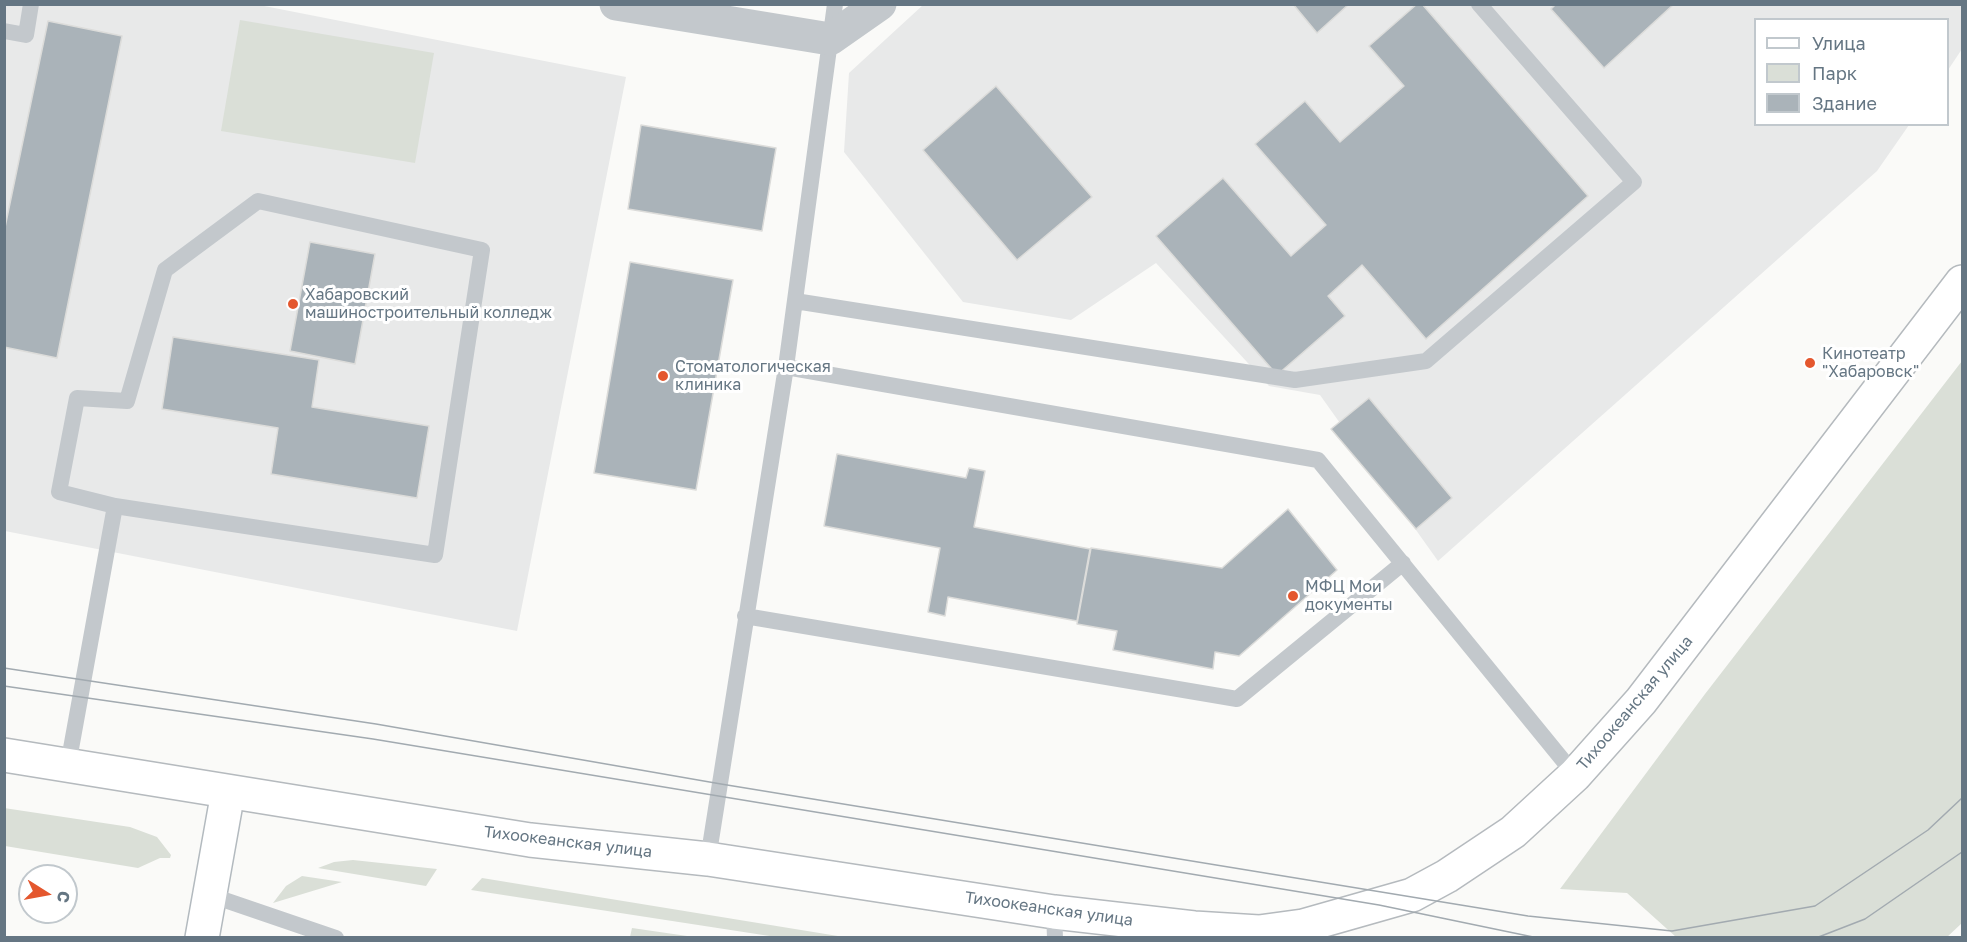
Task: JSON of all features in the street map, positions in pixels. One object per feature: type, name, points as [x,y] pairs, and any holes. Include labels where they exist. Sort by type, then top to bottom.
[{"type":"main road","name":"Тихоокеанская улица","points":[[4,755],[530,840],[708,859],[1054,925],[1305,932],[1412,895],[1438,881],[1513,832],[1575,775],[1641,702],[1962,282]]},
{"type":"main road","points":[[202,938],[228,792]]},
{"type":"street","points":[[616,4],[830,39],[880,4]]},
{"type":"lane","points":[[4,31],[26,35],[32,4]]},
{"type":"lane","points":[[708,859],[786,368],[836,4]]},
{"type":"lane","points":[[795,301],[1295,380],[1426,362],[1635,182],[1479,4]]},
{"type":"lane","points":[[258,201],[482,250],[435,555],[115,506],[59,492],[78,398],[127,401],[165,270],[258,201]]},
{"type":"lane","points":[[786,368],[1318,460],[1575,775]]},
{"type":"lane","points":[[68,765],[115,506]]},
{"type":"lane","points":[[745,616],[1237,699],[1403,563]]},
{"type":"lane","points":[[210,895],[336,938]]},
{"type":"shaded area","name":"Хабаровский машиностроительный колледж","points":[[4,5],[259,5],[626,77],[517,631],[5,531]]},
{"type":"shaded area","points":[[923,5],[1962,5],[1962,49],[1949,68],[1949,18],[1754,18],[1754,126],[1908,126],[1877,171],[1438,561],[1320,395],[1269,386],[1156,263],[1071,320],[963,302],[844,152],[849,73]]},
{"type":"green space","points":[[240,20],[434,53],[415,163],[221,131]]},
{"type":"green space","points":[[1962,361],[1962,923],[1946,938],[1676,937],[1627,893],[1560,889],[1705,694]]},
{"type":"green space","points":[[4,808],[130,827],[157,837],[171,855],[170,858],[160,858],[138,868],[5,846]]},
{"type":"green space","points":[[353,860],[437,869],[426,886],[318,868],[334,862]]},
{"type":"green space","points":[[302,876],[342,882],[273,903],[286,886]]},
{"type":"green space","points":[[482,878],[844,937],[776,937],[471,890]]},
{"type":"green space","points":[[632,928],[694,937],[630,937]]},
{"type":"building","points":[[1293,4],[1349,4],[1317,33]]},
{"type":"building","points":[[1417,4],[1422,4],[1588,196],[1426,339],[1362,265],[1328,296],[1345,316],[1277,375],[1156,236],[1223,178],[1291,256],[1326,225],[1255,144],[1305,101],[1340,142],[1404,86],[1369,46]]},
{"type":"building","points":[[1556,4],[1674,4],[1604,68],[1551,9]]},
{"type":"building","points":[[48,21],[122,36],[57,358],[4,347],[4,232]]},
{"type":"building","points":[[996,86],[1092,197],[1017,260],[923,150]]},
{"type":"building","points":[[641,125],[776,148],[762,231],[628,209]]},
{"type":"building","points":[[310,242],[375,254],[355,364],[290,351]]},
{"type":"building","name":"Стоматологическая клиника","points":[[630,262],[733,280],[696,490],[594,473]]},
{"type":"building","points":[[173,337],[319,360],[312,407],[429,426],[417,498],[271,474],[278,428],[162,409]]},
{"type":"building","points":[[1369,398],[1452,498],[1416,529],[1331,429]]},
{"type":"building","points":[[837,454],[966,478],[969,468],[985,471],[974,527],[1090,549],[1077,621],[948,597],[945,616],[928,612],[940,548],[824,526]]},
{"type":"building","points":[[1288,509],[1337,570],[1239,656],[1215,652],[1213,669],[1113,650],[1117,631],[1077,624],[1091,548],[1222,568]]},
{"type":"tram line","points":[[4,668],[376,724],[721,784],[1528,916],[1672,931],[1815,906],[1928,830],[1962,798]]},
{"type":"tram line","points":[[4,686],[373,739],[1379,905],[1538,938]]},
{"type":"tram line","points":[[1816,938],[1865,919],[1962,852]]},
{"type":"place","name":"Хабаровский машиностроительный колледж","points":[[293,304]]},
{"type":"place","name":"Кинотеатр \"Хабаровск\"","points":[[1810,363]]},
{"type":"place","name":"Стоматологическая клиника","points":[[663,376]]},
{"type":"place","name":"МФЦ Мои документы","points":[[1293,596]]}]
